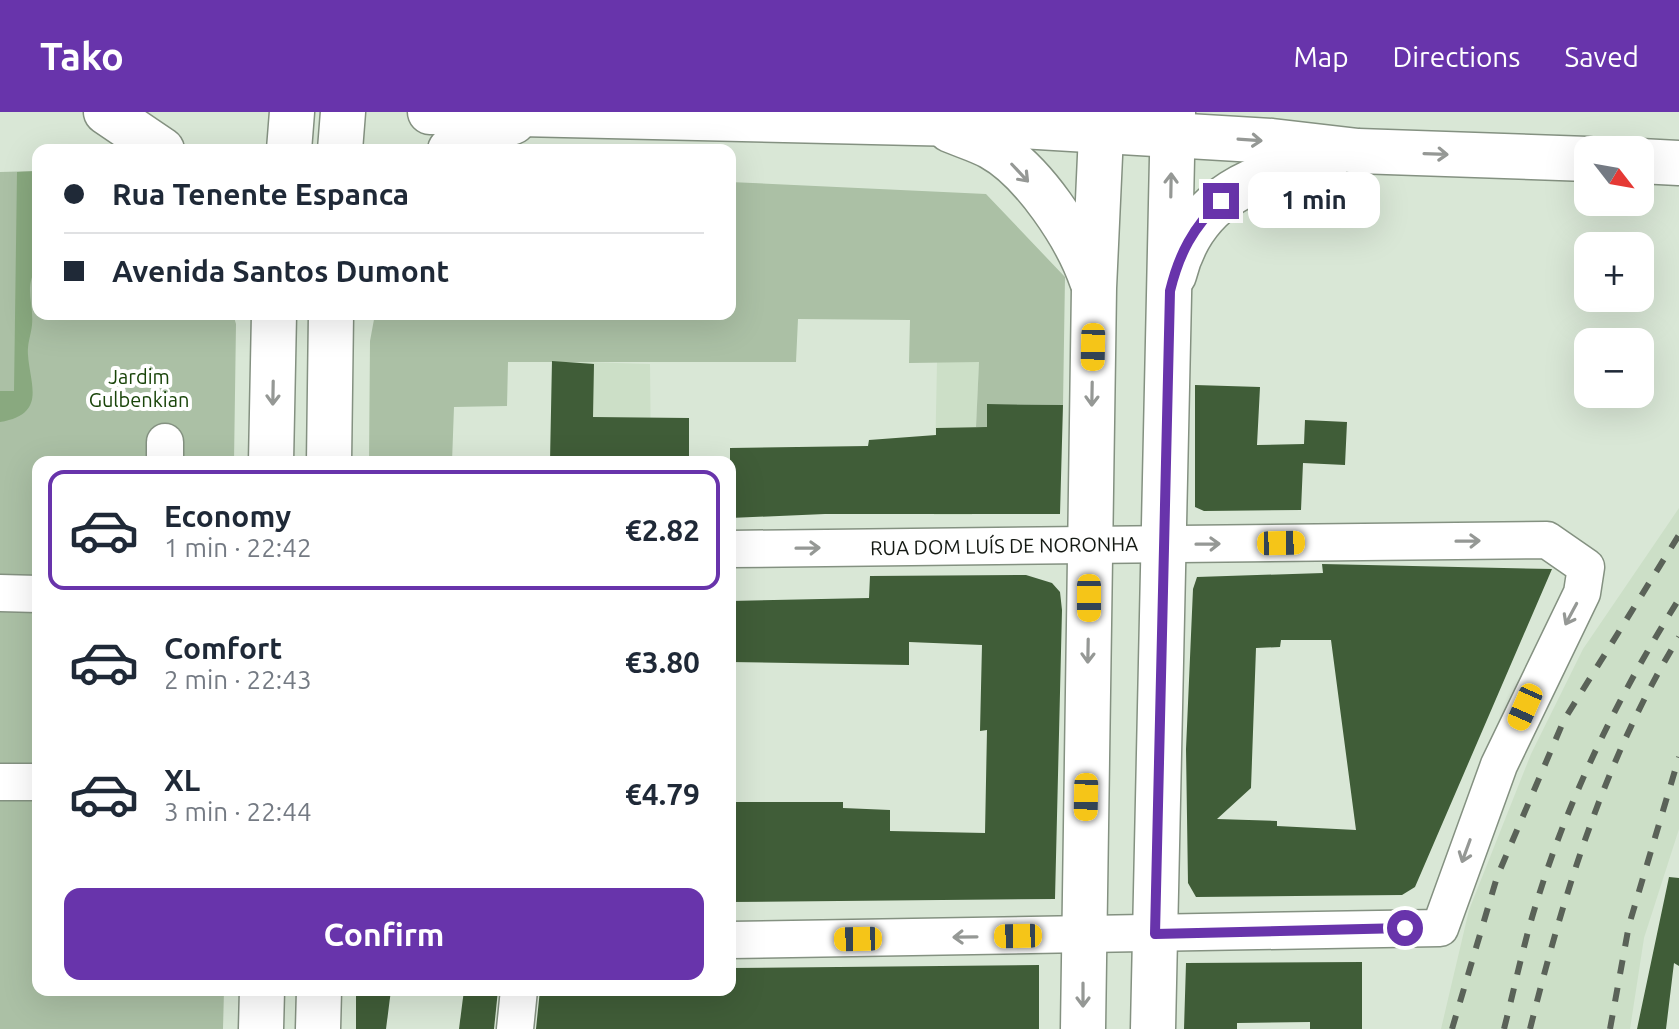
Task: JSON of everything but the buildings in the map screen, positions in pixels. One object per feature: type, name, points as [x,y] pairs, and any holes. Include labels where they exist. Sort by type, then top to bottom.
[{"type":"main road","points":[[106,112],[153,144]]},
{"type":"main road","points":[[289,144],[292,112]]},
{"type":"main road","points":[[340,144],[343,112]]},
{"type":"main road","points":[[430,112],[544,117],[1172,124],[1358,151],[1573,159]]},
{"type":"main road","points":[[461,144],[492,127],[544,117]]},
{"type":"main road","points":[[929,122],[992,148],[1006,158],[1075,238],[1094,288]]},
{"type":"main road","points":[[1083,1029],[1094,288],[1102,122]]},
{"type":"main road","points":[[1153,1029],[1172,124]]},
{"type":"main road","points":[[1170,291],[1178,259],[1192,233],[1233,190],[1271,171],[1358,151]]},
{"type":"main road","points":[[1654,162],[1679,163]]},
{"type":"main road","points":[[271,456],[274,320]]},
{"type":"main road","points":[[329,456],[332,320]]},
{"type":"main road","points":[[261,1029],[262,996]]},
{"type":"main road","points":[[318,1029],[319,996]]},
{"type":"street","name":"RUA DOM LUÍS DE NORONHA","points":[[736,549],[1547,540],[1586,567],[1582,593],[1499,765],[1440,928],[1155,934]]},
{"type":"street","points":[[0,593],[32,594]]},
{"type":"street","points":[[0,782],[32,782]]},
{"type":"street","points":[[736,940],[1155,934]]},
{"type":"street","points":[[515,1029],[518,996]]},
{"type":"shaded area","points":[[552,361],[650,364],[651,456],[550,456]]},
{"type":"shaded area","points":[[937,362],[979,362],[972,515],[934,515]]},
{"type":"shaded area","points":[[1679,508],[1679,829],[1644,938],[1630,1029],[1441,1029],[1469,910],[1531,754],[1583,649]]},
{"type":"green space","name":"Jardim Gulbenkian","points":[[32,171],[32,320],[235,320],[236,324],[234,456],[32,456],[32,996],[224,996],[223,1029],[0,1029],[0,172]]},
{"type":"green space","points":[[32,171],[32,325],[28,351],[32,397],[24,412],[0,422],[0,391],[14,391],[17,172]]},
{"type":"green space","points":[[736,182],[986,194],[1065,277],[1063,405],[988,404],[987,428],[976,427],[979,362],[909,363],[910,320],[798,319],[796,362],[508,362],[507,406],[454,407],[452,456],[369,456],[370,341],[374,320],[736,320]]},
{"type":"railway","points":[[1452,1029],[1497,877],[1564,720],[1679,535]]},
{"type":"railway","points":[[1504,1029],[1533,914],[1565,820],[1617,707],[1679,599]]},
{"type":"railway","points":[[1530,1029],[1557,927],[1608,778],[1629,730],[1679,637]]},
{"type":"railway","points":[[1610,1029],[1629,925],[1679,757]]},
{"type":"route","points":[[1221,201],[1192,233],[1178,259],[1170,291],[1155,934],[1405,928]]}]
